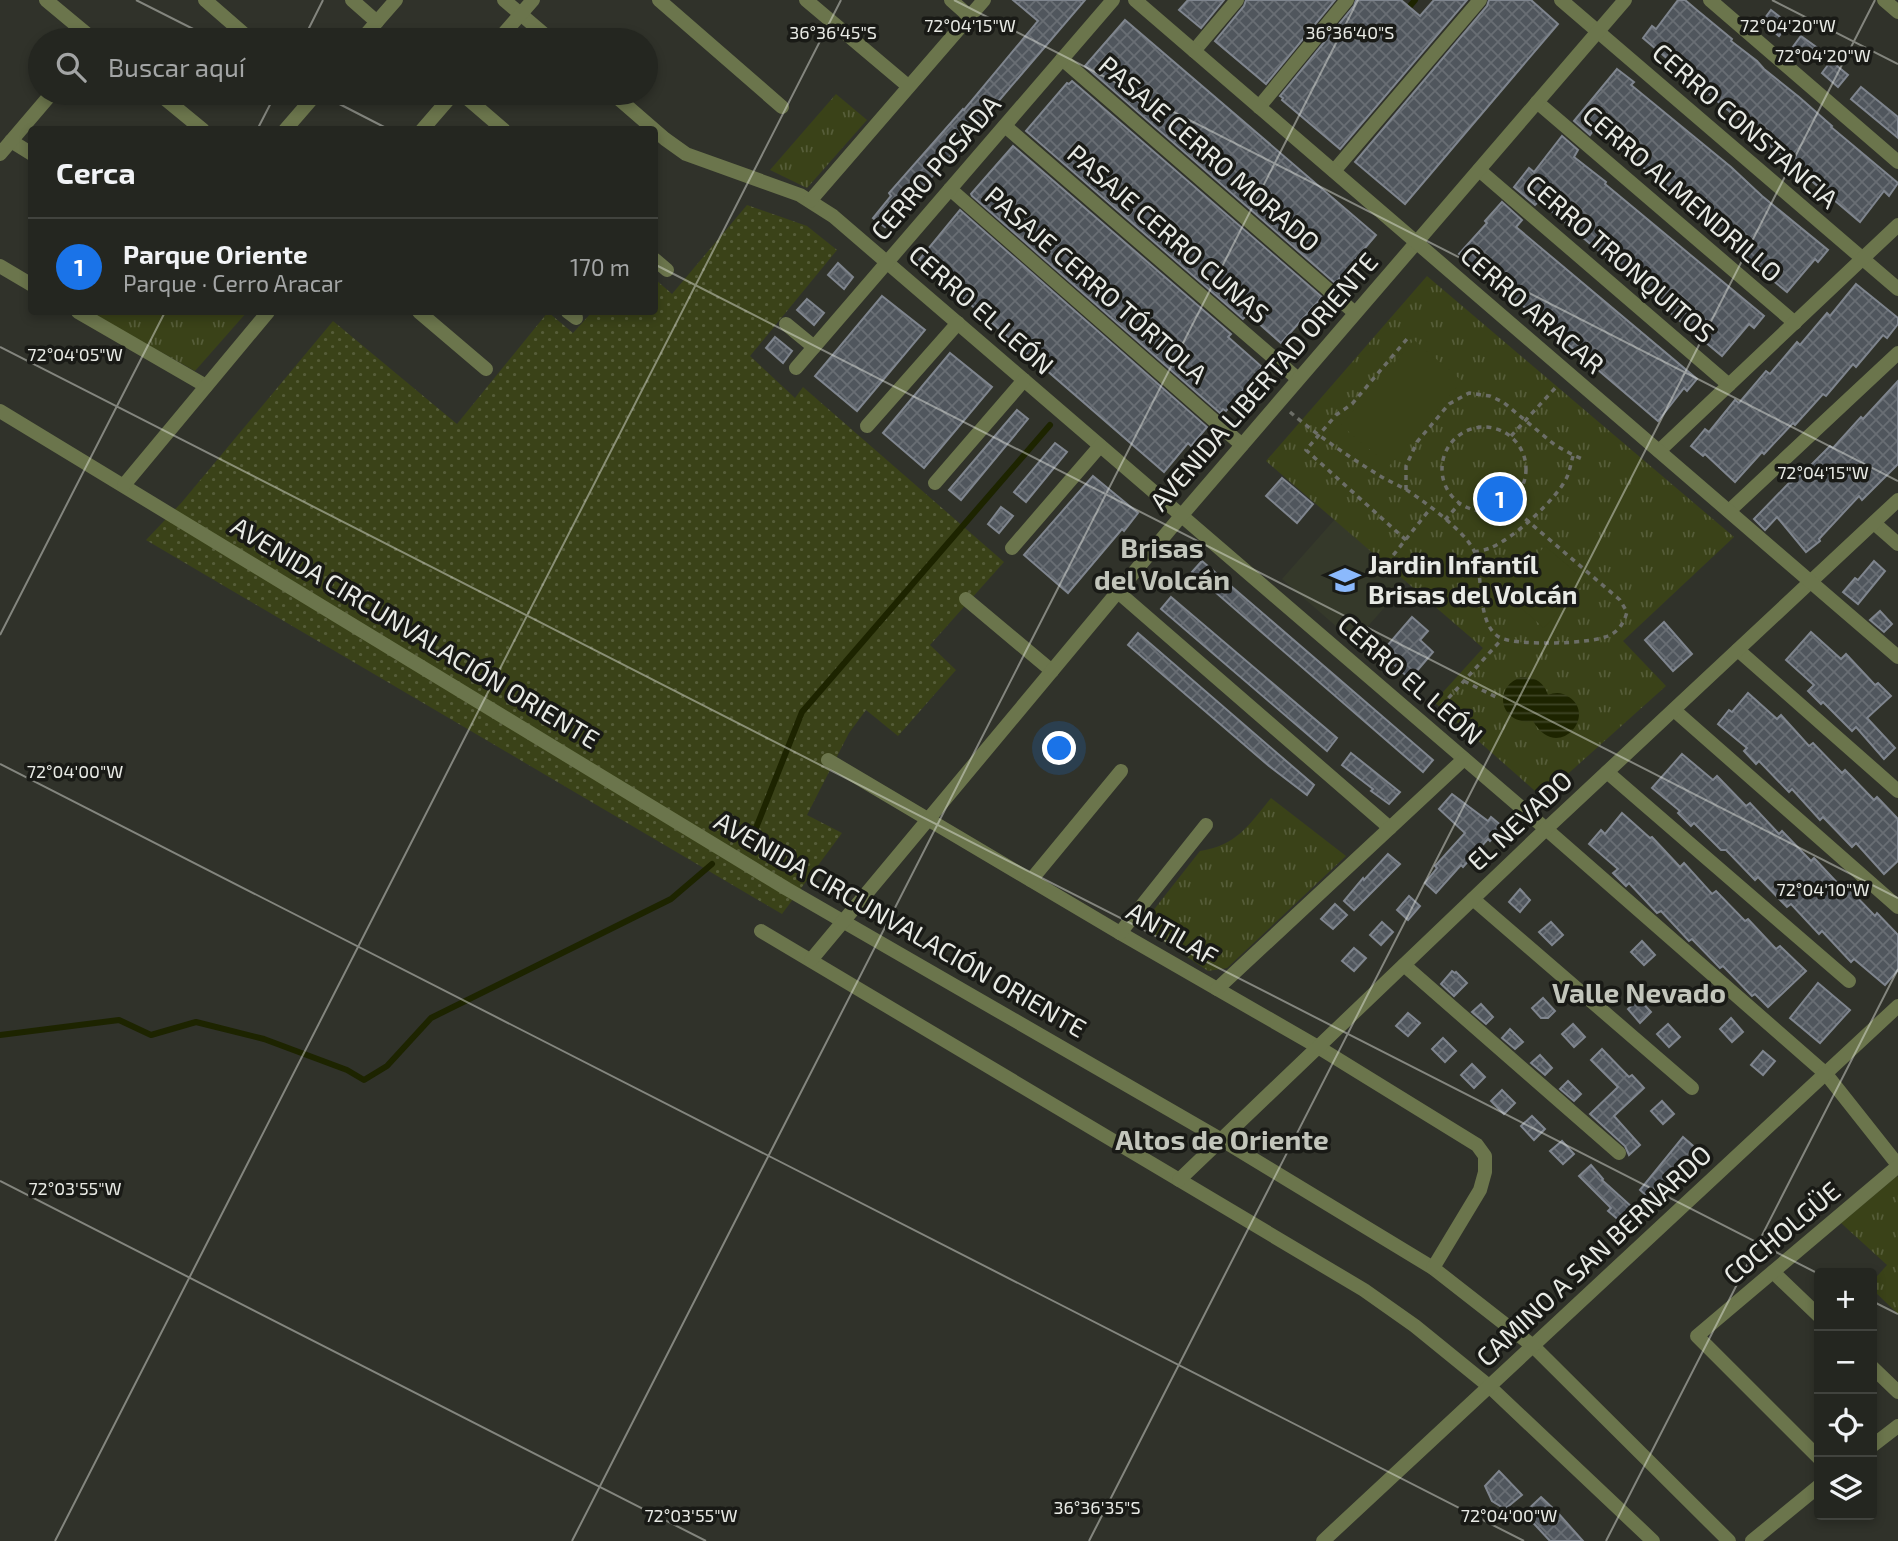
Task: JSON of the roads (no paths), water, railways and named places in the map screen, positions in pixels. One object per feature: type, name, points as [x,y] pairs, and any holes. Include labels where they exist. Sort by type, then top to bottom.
[{"type":"street","points":[[46,0],[80,28]]},
{"type":"street","points":[[205,0],[237,28]]},
{"type":"street","points":[[352,0],[377,22]]},
{"type":"street","points":[[372,28],[396,0]]},
{"type":"street","points":[[504,0],[537,28]]},
{"type":"street","points":[[508,28],[533,0]]},
{"type":"street","points":[[659,0],[782,107]]},
{"type":"street","points":[[806,0],[908,86]]},
{"type":"street","points":[[951,0],[969,16]]},
{"type":"street","points":[[810,201],[984,0]]},
{"type":"street","name":"CERRO POSADA","points":[[796,369],[1113,0]]},
{"type":"street","name":"CERRO ARACAR","points":[[1135,0],[1898,657]]},
{"type":"street","points":[[1194,51],[1237,0]]},
{"type":"street","points":[[1259,107],[1348,0]]},
{"type":"street","points":[[1334,171],[1480,0]]},
{"type":"street","name":"CERRO CONSTANCIA","points":[[1561,0],[1898,289]]},
{"type":"street","name":"AVENIDA LIBERTAD ORIENTE","points":[[811,961],[1181,516],[1625,0]]},
{"type":"street","points":[[1710,0],[1898,162]]},
{"type":"street","points":[[1884,0],[1898,12]]},
{"type":"street","name":"PASAJE CERRO MORADO","points":[[1062,59],[1355,313]]},
{"type":"street","name":"CERRO ALMENDRILLO","points":[[1537,102],[1795,323]]},
{"type":"street","points":[[28,152],[4,146],[41,105]]},
{"type":"street","points":[[173,105],[198,126]]},
{"type":"street","points":[[288,126],[305,105]]},
{"type":"street","points":[[425,126],[443,105]]},
{"type":"street","points":[[475,105],[499,126]]},
{"type":"street","name":"CERRO EL LEÓN","points":[[626,105],[651,126]]},
{"type":"street","name":"PASAJE CERRO CUNAS","points":[[1005,126],[1298,379]]},
{"type":"street","name":"CERRO EL LEÓN","points":[[658,132],[686,153],[783,188],[810,201],[833,216],[887,261],[1546,829],[1825,1074],[1898,1166]]},
{"type":"street","name":"CERRO TRONQUITOS","points":[[1479,170],[1729,385]]},
{"type":"street","name":"PASAJE CERRO TÓRTOLA","points":[[950,189],[1242,445]]},
{"type":"street","points":[[1659,451],[1898,225]]},
{"type":"street","points":[[658,262],[667,270]]},
{"type":"street","points":[[0,266],[28,283]]},
{"type":"street","points":[[83,315],[206,386]]},
{"type":"street","points":[[124,485],[265,315]]},
{"type":"street","points":[[423,315],[486,369]]},
{"type":"street","points":[[867,426],[958,323]]},
{"type":"street","points":[[786,324],[814,347]]},
{"type":"street","points":[[1729,511],[1898,353]]},
{"type":"street","points":[[935,483],[1024,380]]},
{"type":"street","name":"AVENIDA CIRCUNVALACIÓN ORIENTE","points":[[0,411],[844,922],[1222,1140],[1433,1268],[1533,1346],[1730,1541]]},
{"type":"street","points":[[1012,548],[1100,446]]},
{"type":"street","name":"EL NEVADO","points":[[1180,1180],[1546,829],[1898,500]]},
{"type":"street","points":[[1874,523],[1898,544]]},
{"type":"street","points":[[1118,592],[1390,828]]},
{"type":"street","points":[[966,599],[1052,671]]},
{"type":"street","points":[[1738,650],[1898,791]]},
{"type":"street","points":[[1674,709],[1898,907]]},
{"type":"street","points":[[1217,989],[1464,759]]},
{"type":"street","name":"ANTILAF","points":[[828,760],[1318,1047],[1477,1145],[1485,1156],[1485,1172],[1479,1190],[1433,1268]]},
{"type":"street","points":[[1031,880],[1121,771]]},
{"type":"street","points":[[1607,772],[1849,981]]},
{"type":"street","points":[[1120,933],[1206,825]]},
{"type":"street","points":[[1473,899],[1692,1088]]},
{"type":"street","points":[[761,931],[1364,1290],[1415,1325],[1490,1387],[1653,1541]]},
{"type":"street","points":[[1404,965],[1619,1153]]},
{"type":"street","name":"CAMINO A SAN BERNARDO","points":[[1323,1541],[1898,1006]]},
{"type":"street","name":"COCHOLGÜE","points":[[1818,1457],[1697,1336],[1898,1166]]},
{"type":"street","points":[[1773,1272],[1814,1311]]},
{"type":"street","points":[[1877,1372],[1898,1392]]},
{"type":"street","points":[[1877,1442],[1898,1426]]},
{"type":"street","points":[[1752,1541],[1814,1490]]},
{"type":"waterway","points":[[1405,12],[1415,0]]},
{"type":"waterway","points":[[741,840],[756,828],[802,712],[1050,425]]},
{"type":"waterway","points":[[0,1035],[119,1020],[151,1035],[196,1022],[264,1039],[347,1070],[364,1080],[387,1066],[431,1018],[671,899],[712,864]]},
{"type":"place","name":"Parque Oriente","points":[[1500,499]]},
{"type":"place","name":"Jardin Infantíl Brisas del Volcán","points":[[1345,580]]},
{"type":"district","name":"Brisas del Volcán","points":[[1162,564]]},
{"type":"district","name":"Valle Nevado","points":[[1639,993]]},
{"type":"district","name":"Altos de Oriente","points":[[1222,1140]]}]
